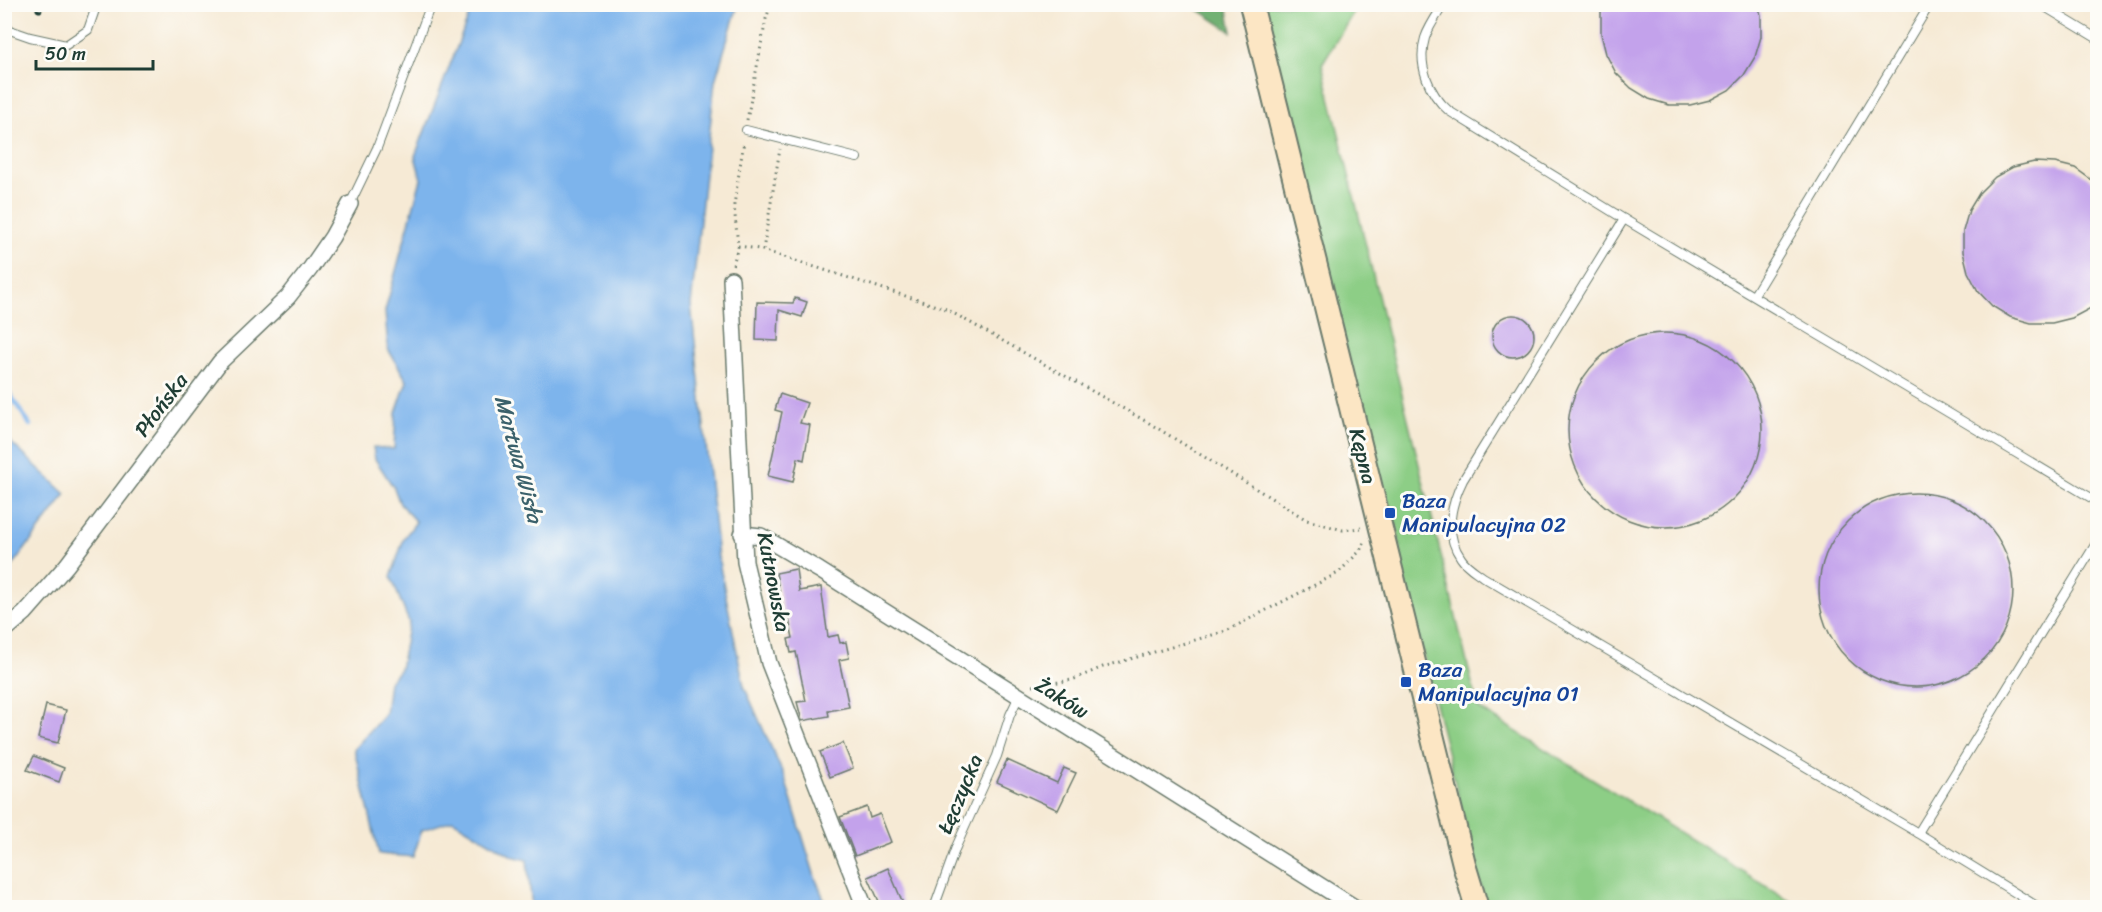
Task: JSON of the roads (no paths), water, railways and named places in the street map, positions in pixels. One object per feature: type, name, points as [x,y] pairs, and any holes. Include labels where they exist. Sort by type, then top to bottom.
[{"type":"street","name":"Kępna","points":[[1251,4],[1375,526],[1477,908]]},
{"type":"street","name":"Płońska","points":[[4,631],[25,613],[67,565],[220,362],[288,297],[332,237],[350,204]]},
{"type":"street","name":"Kutnowska","points":[[731,279],[745,562],[769,663],[865,908]]},
{"type":"street","name":"Żaków","points":[[742,534],[761,537],[771,542],[1356,908]]},
{"type":"lane","points":[[4,28],[30,37],[66,45],[88,30],[97,4]]},
{"type":"lane","points":[[350,204],[376,148],[431,4]]},
{"type":"lane","points":[[1444,4],[1425,37],[1424,68],[1434,97],[1457,118],[2097,501]]},
{"type":"lane","points":[[1754,295],[1930,4]]},
{"type":"lane","points":[[2040,4],[2097,39]]},
{"type":"lane","points":[[746,130],[857,158]]},
{"type":"lane","points":[[1624,219],[1455,496],[1451,522],[1452,536],[1461,559],[1483,577],[1918,833],[2040,908]]},
{"type":"lane","points":[[1918,833],[2097,540]]},
{"type":"lane","name":"Łęczycka","points":[[934,908],[956,847],[997,756],[1010,715],[1019,696]]},
{"type":"water","name":"Martwa Wisła","points":[[473,5],[738,5],[715,81],[691,305],[718,557],[744,686],[784,776],[815,877],[827,907],[532,907],[527,860],[512,856],[453,820],[422,830],[413,857],[379,854],[354,749],[385,714],[389,682],[400,669],[409,622],[391,577],[404,538],[416,522],[400,504],[394,488],[375,459],[373,447],[394,449],[396,413],[407,381],[388,349],[385,311],[421,179],[415,156]]},
{"type":"water","points":[[5,437],[66,494],[4,576]]},
{"type":"waterway","points":[[4,385],[30,425]]},
{"type":"railway","points":[[39,9],[40,4]]},
{"type":"place","name":"Baza Manipulacyjna 02","points":[[1390,513]]},
{"type":"place","name":"Baza Manipulacyjna 01","points":[[1406,682]]}]
